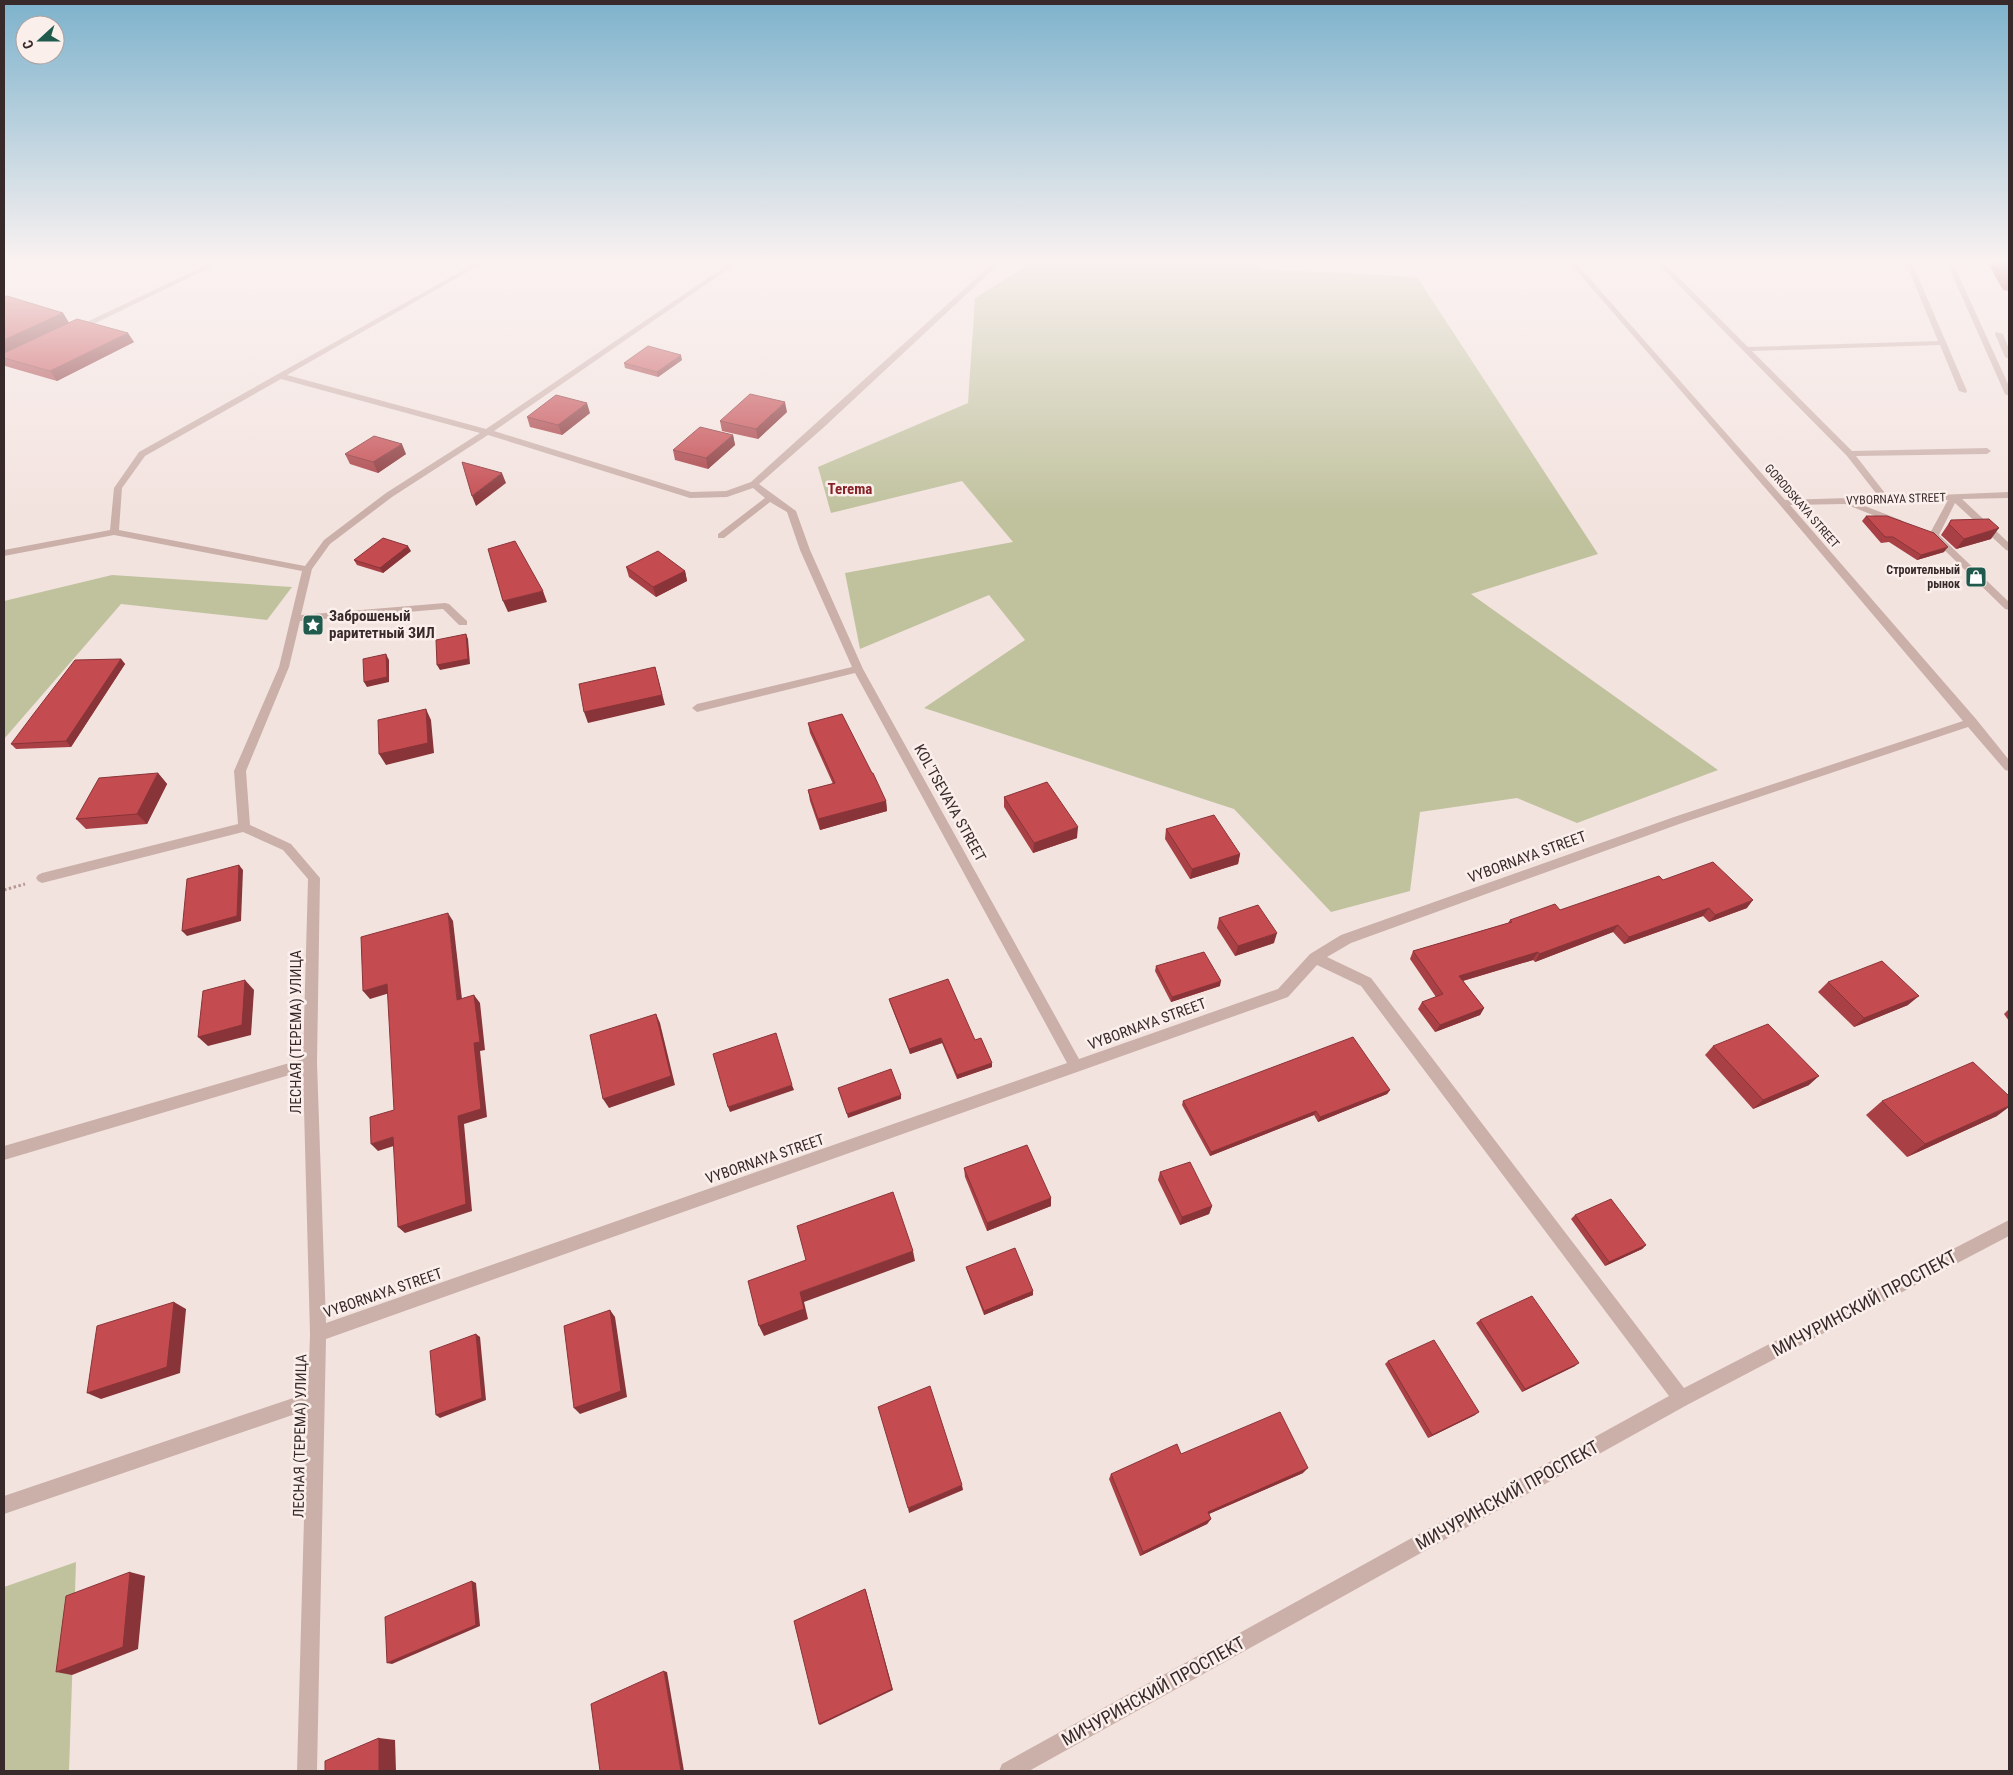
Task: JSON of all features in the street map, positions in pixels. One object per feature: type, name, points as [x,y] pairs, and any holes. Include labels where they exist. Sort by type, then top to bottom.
[{"type":"street","points":[[114,532],[118,488],[142,454],[334,346]]},
{"type":"street","points":[[42,878],[244,827],[240,771],[284,667],[307,569],[327,542],[389,495],[487,432],[613,346]]},
{"type":"street","points":[[281,376],[487,432],[690,495],[727,494],[754,484],[907,346]]},
{"type":"street","name":"GORODSKAYA STREET","points":[[1645,346],[2009,767]]},
{"type":"street","points":[[1743,346],[1850,454],[1885,499]]},
{"type":"street","points":[[1745,348],[1831,346]]},
{"type":"street","points":[[1944,346],[1963,391]]},
{"type":"street","points":[[1987,346],[2009,394]]},
{"type":"street","points":[[1850,454],[1987,451]]},
{"type":"street","name":"KOL'TSEVAYA STREET","points":[[754,484],[770,498],[791,511],[805,550],[858,669],[1076,1066]]},
{"type":"street","name":"VYBORNAYA STREET","points":[[1783,503],[2008,495]]},
{"type":"street","points":[[2009,548],[1954,497],[1930,533],[2009,607]]},
{"type":"street","points":[[721,536],[770,498]]},
{"type":"street","points":[[1842,501],[1907,525]]},
{"type":"street","points":[[4,553],[114,532],[307,569]]},
{"type":"street","points":[[297,618],[445,606],[463,623]]},
{"type":"street","points":[[697,708],[858,669]]},
{"type":"street","name":"VYBORNAYA STREET","points":[[318,1334],[1283,993],[1314,958],[1346,939],[1678,820],[1972,722]]},
{"type":"street","name":"ЛЕСНАЯ (ТЕРЕМА) УЛИЦА","points":[[244,827],[287,847],[314,878],[310,1063],[318,1334],[307,1771]]},
{"type":"street","points":[[1314,958],[1366,982],[1681,1399]]},
{"type":"street","points":[[4,1153],[310,1063]]},
{"type":"street","name":"МИЧУРИНСКИЙ ПРОСПЕКТ","points":[[1009,1771],[1681,1399],[2009,1228]]},
{"type":"street","points":[[4,1505],[317,1398]]},
{"type":"green space","points":[[972,346],[1462,346],[1598,554],[1471,594],[1718,770],[1577,823],[1517,798],[1420,812],[1410,891],[1331,912],[1234,809],[924,708],[1025,640],[989,595],[860,649],[845,573],[1013,542],[962,481],[831,513],[818,467],[968,403]]},
{"type":"green space","points":[[112,575],[292,587],[267,620],[121,604],[4,739],[4,601]]},
{"type":"green space","points":[[76,1562],[69,1771],[4,1771],[4,1587]]},
{"type":"building","points":[[19,346],[102,346],[50,371],[4,358],[4,353]]},
{"type":"building","points":[[648,346],[681,355],[657,372],[624,363]]},
{"type":"building","points":[[750,394],[785,402],[756,429],[720,421]]},
{"type":"building","points":[[556,395],[587,403],[558,425],[527,417]]},
{"type":"building","points":[[700,427],[733,435],[706,458],[673,450]]},
{"type":"building","points":[[374,436],[402,444],[373,462],[345,454]]},
{"type":"building","points":[[462,462],[502,473],[472,496]]},
{"type":"building","points":[[1866,516],[1887,516],[1934,533],[1948,547],[1921,555],[1893,537],[1885,537]]},
{"type":"building","points":[[1989,519],[1999,528],[1964,539],[1949,524],[1951,520]]},
{"type":"building","points":[[383,538],[408,546],[380,568],[354,560]]},
{"type":"building","points":[[515,541],[543,591],[503,601],[488,549]]},
{"type":"building","points":[[658,551],[685,571],[653,587],[626,567]]},
{"type":"building","points":[[466,634],[468,659],[437,665],[436,640]]},
{"type":"building","points":[[386,654],[387,677],[364,682],[363,659]]},
{"type":"building","points":[[121,659],[66,741],[11,744],[75,660]]},
{"type":"building","points":[[655,667],[662,695],[584,712],[579,684]]},
{"type":"building","points":[[426,709],[428,743],[379,754],[378,720]]},
{"type":"building","points":[[842,714],[886,801],[818,819],[808,790],[835,783],[808,723]]},
{"type":"building","points":[[158,773],[137,814],[76,819],[99,778]]},
{"type":"building","points":[[1047,782],[1078,827],[1034,843],[1004,797]]},
{"type":"building","points":[[1214,815],[1240,854],[1192,869],[1166,829]]},
{"type":"building","points":[[1713,862],[1753,900],[1715,915],[1709,908],[1629,937],[1618,925],[1539,954],[1538,952],[1459,976],[1484,1008],[1440,1025],[1422,1002],[1443,994],[1413,951],[1512,922],[1510,920],[1555,904],[1560,910],[1659,876],[1663,880]]},
{"type":"building","points":[[239,865],[237,916],[182,931],[187,879]]},
{"type":"building","points":[[1258,905],[1277,933],[1238,946],[1219,918]]},
{"type":"building","points":[[448,913],[457,1000],[474,995],[480,1042],[474,1043],[481,1109],[458,1116],[466,1204],[398,1227],[393,1137],[371,1144],[370,1117],[394,1110],[387,984],[363,991],[361,937]]},
{"type":"building","points":[[1204,952],[1221,981],[1172,997],[1156,966]]},
{"type":"building","points":[[1882,961],[1919,996],[1864,1018],[1828,982]]},
{"type":"building","points":[[948,979],[975,1040],[981,1038],[992,1063],[957,1075],[941,1038],[909,1049],[889,999]]},
{"type":"building","points":[[245,980],[242,1025],[198,1037],[203,991]]},
{"type":"building","points":[[656,1014],[671,1076],[603,1099],[590,1035]]},
{"type":"building","points":[[1768,1024],[1819,1076],[1763,1100],[1713,1046]]},
{"type":"building","points":[[776,1033],[792,1085],[728,1107],[713,1054]]},
{"type":"building","points":[[1353,1037],[1390,1090],[1320,1117],[1316,1111],[1211,1152],[1183,1101]]},
{"type":"building","points":[[1973,1062],[2009,1096],[2009,1106],[1925,1144],[1882,1101]]},
{"type":"building","points":[[891,1069],[901,1095],[847,1114],[838,1088]]},
{"type":"building","points":[[1027,1145],[1051,1198],[987,1223],[964,1168]]},
{"type":"building","points":[[1190,1162],[1212,1206],[1182,1217],[1160,1172]]},
{"type":"building","points":[[893,1192],[913,1251],[800,1292],[804,1309],[759,1326],[748,1281],[806,1260],[797,1226]]},
{"type":"building","points":[[1611,1199],[1646,1245],[1609,1262],[1575,1215]]},
{"type":"building","points":[[1015,1248],[1033,1291],[984,1311],[966,1267]]},
{"type":"building","points":[[1532,1296],[1579,1363],[1525,1389],[1480,1320]]},
{"type":"building","points":[[174,1302],[167,1367],[87,1393],[97,1326]]},
{"type":"building","points":[[610,1310],[621,1391],[574,1408],[564,1326]]},
{"type":"building","points":[[476,1334],[482,1398],[436,1415],[430,1351]]},
{"type":"building","points":[[1434,1340],[1479,1412],[1432,1435],[1388,1361]]},
{"type":"building","points":[[930,1386],[962,1485],[908,1508],[878,1407]]},
{"type":"building","points":[[1280,1412],[1308,1468],[1208,1512],[1211,1519],[1143,1552],[1111,1474],[1177,1444],[1181,1454]]},
{"type":"building","points":[[130,1572],[123,1647],[56,1672],[66,1596]]},
{"type":"building","points":[[472,1581],[476,1625],[387,1663],[385,1617]]},
{"type":"building","points":[[865,1589],[892,1689],[819,1724],[794,1621]]},
{"type":"building","points":[[664,1671],[681,1771],[600,1771],[591,1704]]},
{"type":"building","points":[[379,1738],[379,1771],[325,1771],[325,1761]]},
{"type":"place","name":"Строительный рынок","points":[[1976,577]]},
{"type":"place","name":"Заброшеный раритетный ЗИЛ","points":[[313,625]]},
{"type":"district","name":"Terema","points":[[850,489]]}]
